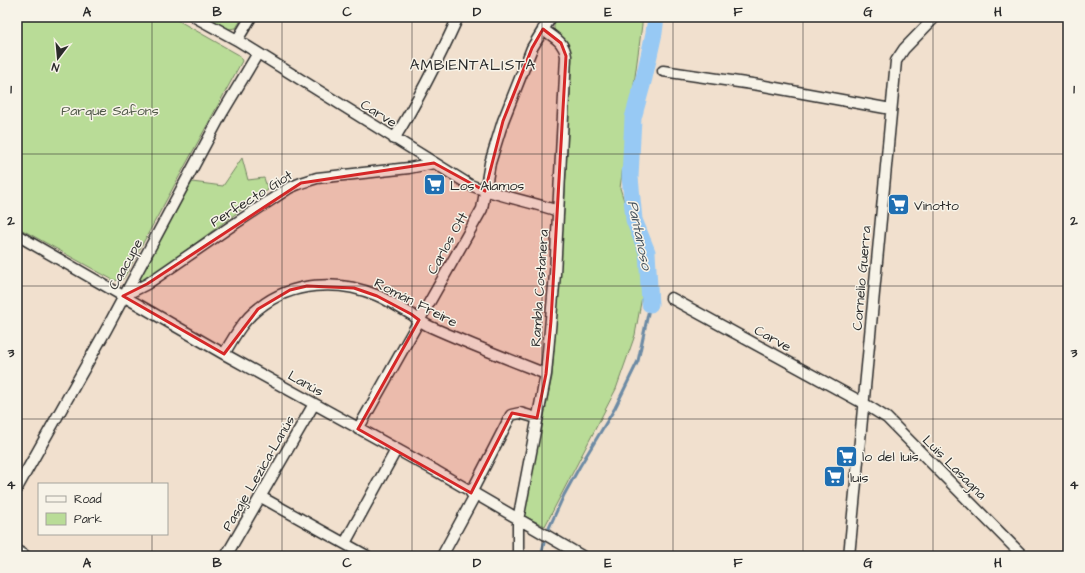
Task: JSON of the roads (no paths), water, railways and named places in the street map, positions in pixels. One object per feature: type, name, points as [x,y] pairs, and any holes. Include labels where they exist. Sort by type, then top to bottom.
[{"type":"street","name":"Carve","points":[[195,17],[237,40],[470,185],[558,211]]},
{"type":"street","points":[[237,40],[252,17]]},
{"type":"street","points":[[394,139],[431,75],[458,17]]},
{"type":"street","name":"Carlos Ott","points":[[358,428],[482,209],[490,163],[503,121],[532,48],[551,17]]},
{"type":"street","name":"Cornelio Guerra","points":[[848,556],[896,61],[904,49],[935,17]]},
{"type":"street","name":"Rambla Costanera","points":[[518,556],[518,520],[546,374],[555,274],[566,56],[565,48],[561,43],[543,29]]},
{"type":"street","name":"Caacupe","points":[[17,488],[102,336],[122,296],[221,115],[258,53]]},
{"type":"street","points":[[663,70],[759,85],[891,109]]},
{"type":"street","name":"Perfecto Giot","points":[[122,296],[147,284],[289,188],[301,182],[317,178],[410,168],[434,163]]},
{"type":"street","name":"Lanús","points":[[17,235],[224,354],[436,471],[473,494],[582,556]]},
{"type":"street","name":"Román Freire","points":[[224,354],[242,326],[270,299],[290,290],[307,286],[328,285],[354,288],[377,296],[430,326],[546,374]]},
{"type":"street","name":"Carve","points":[[670,298],[863,403]]},
{"type":"street","name":"Luis Lasagna","points":[[863,403],[887,418],[1023,556]]},
{"type":"street","name":"Pasaje Lezica-Lanús","points":[[226,556],[314,404]]},
{"type":"street","points":[[442,556],[511,415],[520,413],[537,418]]},
{"type":"street","points":[[348,549],[396,450]]},
{"type":"street","points":[[261,497],[348,549],[367,556]]},
{"type":"street","points":[[17,552],[24,556]]},
{"type":"waterway","name":"Pantanoso","points":[[650,304],[647,252],[634,220],[630,177],[633,118],[644,78],[656,17]]},
{"type":"waterway","name":"Pantanoso","points":[[549,528],[564,495],[615,408],[638,361],[650,304]]},
{"type":"waterway","name":"Pantanoso","points":[[541,556],[544,543]]},
{"type":"place","name":"Los Alamos","points":[[435,185]]},
{"type":"place","name":"Vinotto","points":[[899,205]]},
{"type":"place","name":"lo del luis","points":[[847,456]]},
{"type":"place","name":"luis","points":[[835,477]]},
{"type":"district","name":"AMBIENTALISTA","points":[[473,65]]},
{"type":"park label","name":"Parque Safons","points":[[110,110]]}]
